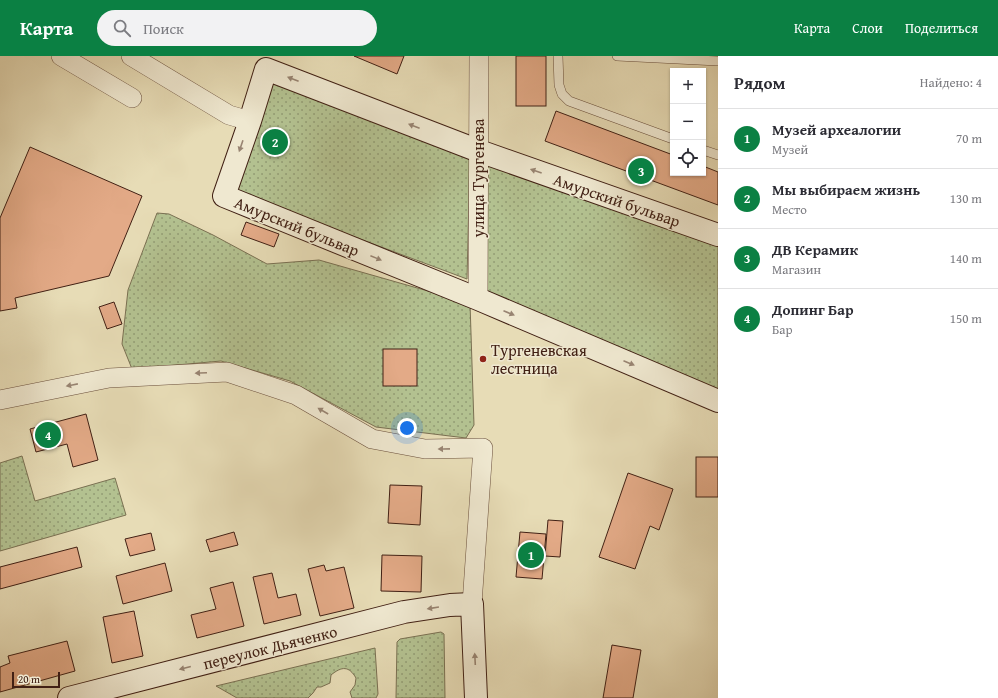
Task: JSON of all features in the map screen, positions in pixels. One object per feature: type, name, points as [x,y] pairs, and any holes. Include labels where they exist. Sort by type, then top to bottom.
[{"type":"street","points":[[61,56],[132,98]]},
{"type":"street","points":[[131,56],[228,115],[250,121]]},
{"type":"street","name":"улица Тургенева","points":[[478,299],[479,56]]},
{"type":"street","name":"Амурский бульвар","points":[[718,235],[479,151],[266,69],[224,196],[478,299],[718,401]]},
{"type":"street","points":[[2,396],[109,378],[227,372],[296,395],[372,439],[425,449],[483,448],[472,604],[476,698]]},
{"type":"street","name":"переулок Дьяченко","points":[[69,698],[404,612],[450,605],[472,604]]},
{"type":"lane","points":[[558,56],[559,85],[562,94],[570,101],[670,138]]},
{"type":"lane","points":[[617,56],[718,61]]},
{"type":"lane","points":[[706,151],[718,155]]},
{"type":"green space","points":[[271,77],[470,155],[467,279],[234,192]]},
{"type":"green space","points":[[486,161],[718,243],[718,391],[484,294]]},
{"type":"green space","points":[[157,213],[169,214],[213,235],[267,264],[319,260],[470,303],[474,425],[466,438],[376,427],[290,381],[221,361],[132,369],[122,344],[128,290]]},
{"type":"green space","points":[[22,456],[35,501],[115,478],[126,515],[0,551],[0,463]]},
{"type":"green space","points":[[441,632],[444,634],[445,698],[396,698],[397,642],[400,639]]},
{"type":"green space","points":[[375,648],[378,694],[376,698],[352,698],[350,692],[355,685],[356,678],[348,669],[339,670],[331,675],[330,683],[317,687],[308,698],[237,698],[216,686]]},
{"type":"building","points":[[354,56],[404,56],[397,74]]},
{"type":"building","points":[[516,56],[546,56],[546,106],[516,106]]},
{"type":"building","points":[[556,111],[670,154],[670,176],[706,176],[706,167],[718,172],[718,205],[545,141]]},
{"type":"building","points":[[30,147],[142,196],[109,276],[15,298],[17,308],[0,311],[0,218]]},
{"type":"building","points":[[246,222],[279,234],[274,247],[241,235]]},
{"type":"building","points":[[114,302],[122,324],[107,329],[99,307]]},
{"type":"building","points":[[383,349],[417,349],[417,386],[383,386]]},
{"type":"building","points":[[86,414],[98,460],[73,467],[67,444],[36,452],[30,429]]},
{"type":"building","points":[[696,457],[718,457],[718,497],[696,497]]},
{"type":"building","points":[[628,473],[673,489],[659,530],[650,526],[635,569],[599,557]]},
{"type":"building","points":[[390,485],[422,486],[420,525],[388,523]]},
{"type":"building","points":[[548,520],[563,521],[560,557],[545,556]]},
{"type":"building","points":[[234,532],[238,545],[210,552],[206,540]]},
{"type":"building","points":[[520,532],[546,534],[542,579],[516,577]]},
{"type":"building","points":[[151,533],[155,550],[130,556],[125,539]]},
{"type":"building","points":[[77,547],[82,567],[0,589],[0,567]]},
{"type":"building","points":[[382,555],[422,556],[421,592],[381,591]]},
{"type":"building","points":[[165,563],[172,591],[123,604],[116,576]]},
{"type":"building","points":[[324,565],[326,571],[344,567],[354,608],[320,616],[308,569]]},
{"type":"building","points":[[272,573],[278,598],[296,594],[301,615],[264,624],[253,577]]},
{"type":"building","points":[[233,582],[244,626],[197,638],[191,615],[216,609],[210,588]]},
{"type":"building","points":[[134,611],[143,656],[112,663],[103,617]]},
{"type":"building","points":[[67,641],[75,671],[0,692],[0,667],[10,663],[8,656]]},
{"type":"building","points":[[612,645],[641,650],[633,698],[603,698]]},
{"type":"place","name":"Мы выбираем жизнь","points":[[275,142]]},
{"type":"place","name":"ДВ Керамик","points":[[641,171]]},
{"type":"place","name":"Тургеневская лестница","points":[[483,359]]},
{"type":"place","name":"Допинг Бар","points":[[48,435]]},
{"type":"place","name":"Музей археалогии","points":[[531,555]]}]
